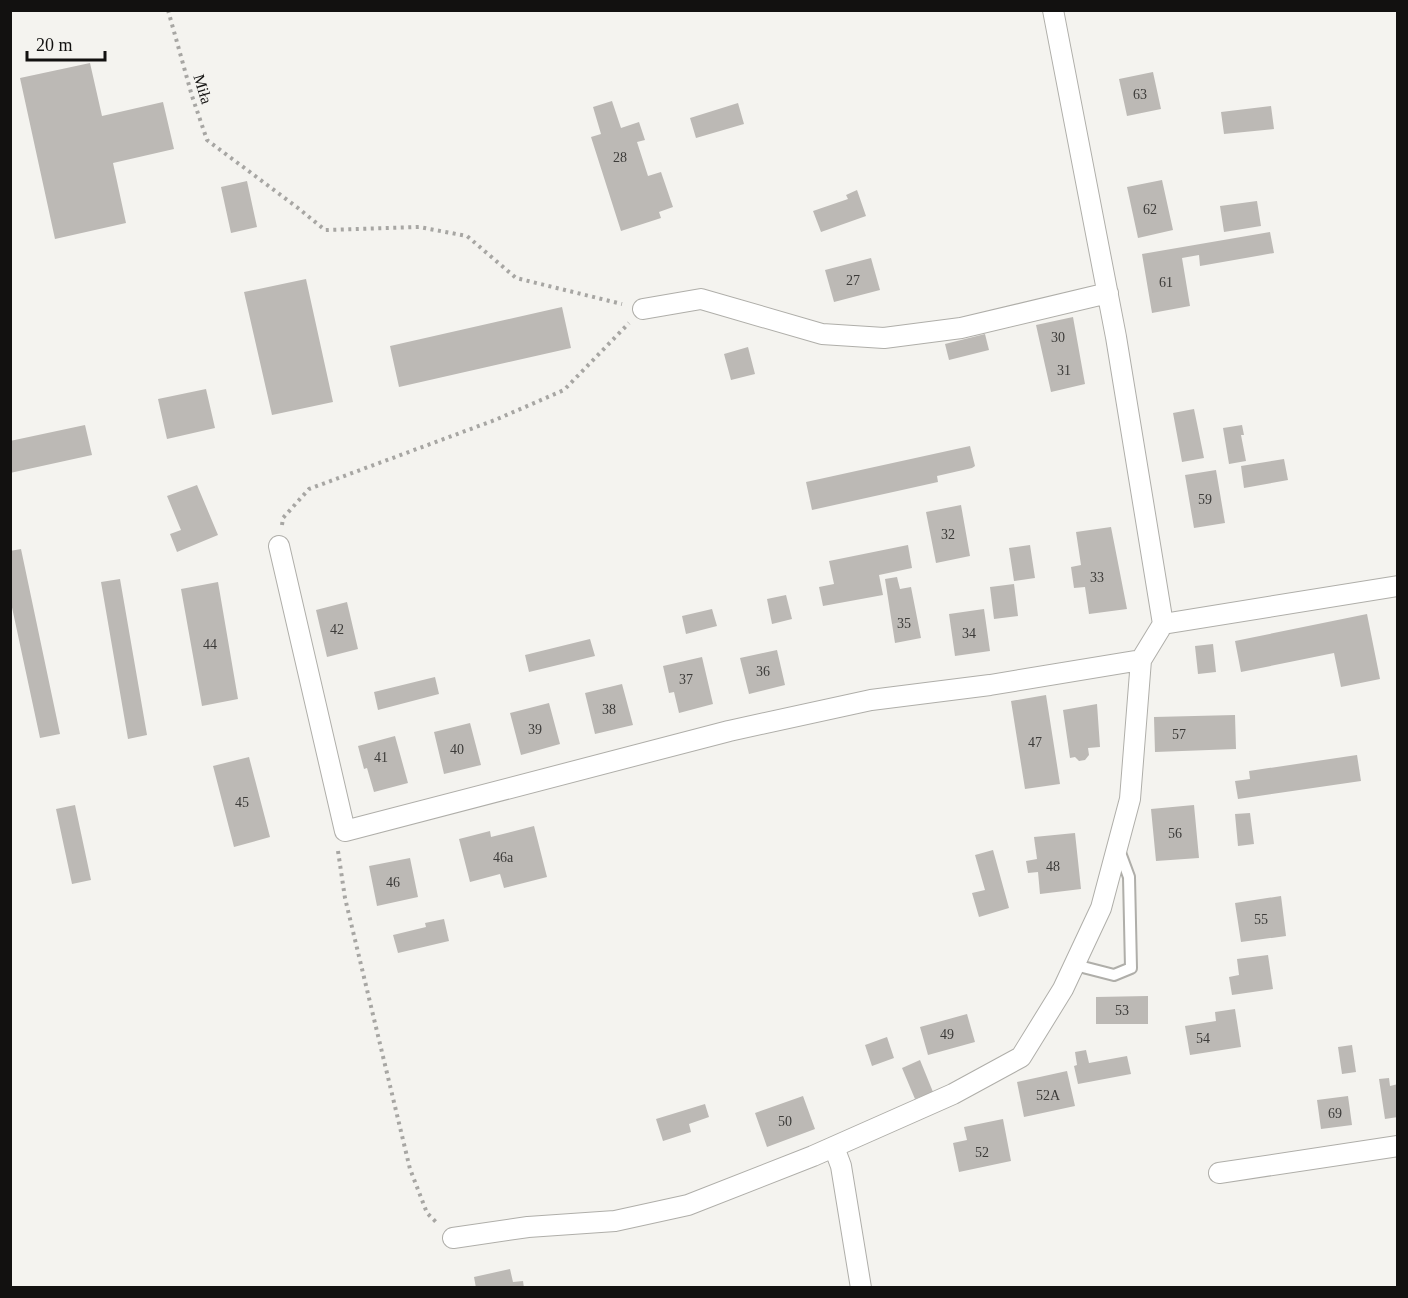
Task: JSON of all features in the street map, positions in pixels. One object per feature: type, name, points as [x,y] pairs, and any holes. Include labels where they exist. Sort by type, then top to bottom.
[{"type":"street","points":[[453,1238],[528,1227],[615,1221],[688,1205],[834,1147],[953,1094],[1021,1057],[1075,965],[1101,908],[1130,799],[1140,660],[1163,624],[1108,293],[1053,10]]},
{"type":"street","points":[[643,309],[701,299],[822,334],[884,338],[961,328],[1108,293]]},
{"type":"street","points":[[279,546],[345,831],[729,731],[871,700],[990,685],[1140,660]]},
{"type":"street","points":[[1163,624],[1398,586]]},
{"type":"street","points":[[1219,1173],[1398,1146]]},
{"type":"street","points":[[834,1147],[841,1166],[861,1287]]},
{"type":"lane","points":[[1075,965],[1114,975],[1131,969],[1129,877],[1118,847]]},
{"type":"path","name":"Miła","points":[[168,10],[207,140],[325,230],[419,226],[467,236],[516,278],[643,309]]},
{"type":"path","points":[[279,546],[283,518],[309,489],[495,420],[564,390],[643,309]]},
{"type":"path","points":[[345,831],[338,850],[345,898],[410,1169],[427,1214],[453,1238]]},
{"type":"building","points":[[90,63],[102,116],[163,102],[174,149],[113,163],[126,223],[55,239],[20,78]]},
{"type":"building","points":[[1153,72],[1161,109],[1127,116],[1119,79]]},
{"type":"building","points":[[612,101],[621,128],[639,122],[645,140],[637,142],[648,176],[661,172],[673,207],[659,212],[661,218],[621,231],[591,137],[601,134],[593,107]]},
{"type":"building","points":[[738,103],[744,124],[696,138],[690,118]]},
{"type":"building","points":[[1271,106],[1274,129],[1224,134],[1221,112]]},
{"type":"building","points":[[1162,180],[1173,230],[1138,238],[1127,187]]},
{"type":"building","points":[[247,181],[257,227],[231,233],[221,187]]},
{"type":"building","points":[[857,190],[866,216],[821,232],[813,211],[848,199],[846,195]]},
{"type":"building","points":[[1257,201],[1261,226],[1224,232],[1220,206]]},
{"type":"building","points":[[1270,232],[1274,253],[1200,266],[1199,255],[1182,258],[1190,306],[1152,313],[1142,254]]},
{"type":"building","points":[[871,258],[880,290],[834,302],[825,270]]},
{"type":"building","points":[[306,279],[333,402],[272,415],[244,292]]},
{"type":"building","points":[[562,307],[571,348],[399,387],[390,346]]},
{"type":"building","points":[[1073,317],[1085,384],[1051,392],[1036,325]]},
{"type":"building","points":[[985,334],[989,350],[949,360],[945,344]]},
{"type":"building","points":[[748,347],[755,374],[731,380],[724,354]]},
{"type":"building","points":[[206,389],[215,428],[167,439],[158,399]]},
{"type":"building","points":[[1194,409],[1204,458],[1182,462],[1173,413]]},
{"type":"building","points":[[85,425],[92,455],[10,473],[10,441]]},
{"type":"building","points":[[1242,425],[1244,435],[1241,435],[1246,461],[1229,464],[1223,428]]},
{"type":"building","points":[[970,446],[975,466],[937,476],[938,482],[812,510],[806,482]]},
{"type":"building","points":[[1284,459],[1288,480],[1244,488],[1241,466]]},
{"type":"building","points":[[1216,470],[1225,523],[1194,528],[1185,475]]},
{"type":"building","points":[[197,485],[218,535],[177,552],[170,534],[181,530],[167,496]]},
{"type":"building","points":[[961,505],[970,556],[936,563],[926,512]]},
{"type":"building","points":[[1111,527],[1127,609],[1089,614],[1085,587],[1074,588],[1071,567],[1081,565],[1076,532]]},
{"type":"building","points":[[908,545],[912,568],[879,575],[883,595],[823,606],[819,587],[834,584],[829,561]]},
{"type":"building","points":[[1030,545],[1035,578],[1014,581],[1009,548]]},
{"type":"building","points":[[21,549],[60,734],[40,738],[10,598],[10,551]]},
{"type":"building","points":[[897,577],[900,589],[911,587],[921,638],[895,643],[885,579]]},
{"type":"building","points":[[120,579],[147,735],[128,739],[101,582]]},
{"type":"building","points":[[218,582],[238,699],[202,706],[181,589]]},
{"type":"building","points":[[1014,584],[1018,616],[994,619],[990,587]]},
{"type":"building","points":[[786,595],[792,619],[772,624],[767,599]]},
{"type":"building","points":[[347,602],[358,649],[327,657],[316,610]]},
{"type":"building","points":[[712,609],[717,626],[686,634],[682,616]]},
{"type":"building","points":[[984,609],[990,651],[955,656],[949,614]]},
{"type":"building","points":[[1367,614],[1380,679],[1341,687],[1334,653],[1241,672],[1235,641]]},
{"type":"building","points":[[590,639],[595,656],[529,672],[525,655]]},
{"type":"building","points":[[1213,644],[1216,672],[1198,674],[1195,646]]},
{"type":"building","points":[[777,650],[785,685],[749,694],[740,658]]},
{"type":"building","points":[[702,657],[713,704],[679,713],[674,692],[669,693],[663,666]]},
{"type":"building","points":[[435,677],[439,694],[378,710],[374,692]]},
{"type":"building","points":[[622,684],[633,725],[595,734],[585,693]]},
{"type":"building","points":[[1046,695],[1060,784],[1025,789],[1011,701]]},
{"type":"building","points":[[549,703],[560,744],[521,755],[510,713]]},
{"type":"building","points":[[1097,704],[1100,747],[1088,748],[1089,755],[1085,760],[1070,758],[1063,710]]},
{"type":"building","points":[[1235,715],[1236,749],[1155,752],[1154,717]]},
{"type":"building","points":[[470,723],[481,765],[444,774],[434,732]]},
{"type":"building","points":[[395,736],[408,783],[374,792],[367,768],[364,769],[358,746]]},
{"type":"building","points":[[1357,755],[1361,781],[1238,799],[1235,781],[1250,779],[1249,771]]},
{"type":"building","points":[[249,757],[270,837],[234,847],[213,766]]},
{"type":"building","points":[[75,805],[91,880],[72,884],[56,809]]},
{"type":"building","points":[[1194,805],[1199,858],[1156,861],[1151,809]]},
{"type":"building","points":[[1250,813],[1254,844],[1238,846],[1235,814]]},
{"type":"building","points":[[534,826],[547,877],[504,888],[500,874],[470,882],[459,839],[490,831],[491,837]]},
{"type":"building","points":[[1075,833],[1081,889],[1040,894],[1038,872],[1028,873],[1026,861],[1037,859],[1034,837]]},
{"type":"building","points":[[993,850],[1009,908],[979,917],[972,893],[985,890],[975,855]]},
{"type":"building","points":[[410,858],[418,897],[377,906],[369,866]]},
{"type":"building","points":[[1281,896],[1286,936],[1241,942],[1235,903]]},
{"type":"building","points":[[444,919],[449,941],[398,953],[393,935],[426,927],[425,923]]},
{"type":"building","points":[[1268,955],[1273,989],[1232,995],[1229,977],[1239,975],[1237,959]]},
{"type":"building","points":[[1148,996],[1148,1024],[1096,1024],[1096,997]]},
{"type":"building","points":[[1235,1009],[1241,1047],[1190,1055],[1185,1026],[1216,1021],[1215,1012]]},
{"type":"building","points":[[967,1014],[975,1042],[928,1055],[920,1027]]},
{"type":"building","points":[[887,1037],[894,1058],[872,1066],[865,1045]]},
{"type":"building","points":[[1352,1045],[1356,1072],[1342,1074],[1338,1047]]},
{"type":"building","points":[[1086,1050],[1089,1063],[1127,1056],[1131,1074],[1078,1084],[1074,1066],[1077,1065],[1075,1052]]},
{"type":"building","points":[[920,1060],[933,1092],[915,1099],[902,1068]]},
{"type":"building","points":[[1067,1071],[1075,1106],[1024,1117],[1017,1082]]},
{"type":"building","points":[[1389,1078],[1390,1086],[1398,1084],[1398,1117],[1385,1119],[1379,1079]]},
{"type":"building","points":[[803,1096],[815,1129],[767,1147],[755,1113]]},
{"type":"building","points":[[1348,1096],[1352,1125],[1321,1129],[1317,1100]]},
{"type":"building","points":[[705,1104],[709,1117],[689,1124],[691,1132],[663,1141],[656,1119]]},
{"type":"building","points":[[1003,1119],[1011,1161],[959,1172],[953,1143],[967,1140],[964,1127]]},
{"type":"building","points":[[510,1269],[513,1282],[523,1281],[524,1288],[476,1288],[474,1277]]}]
